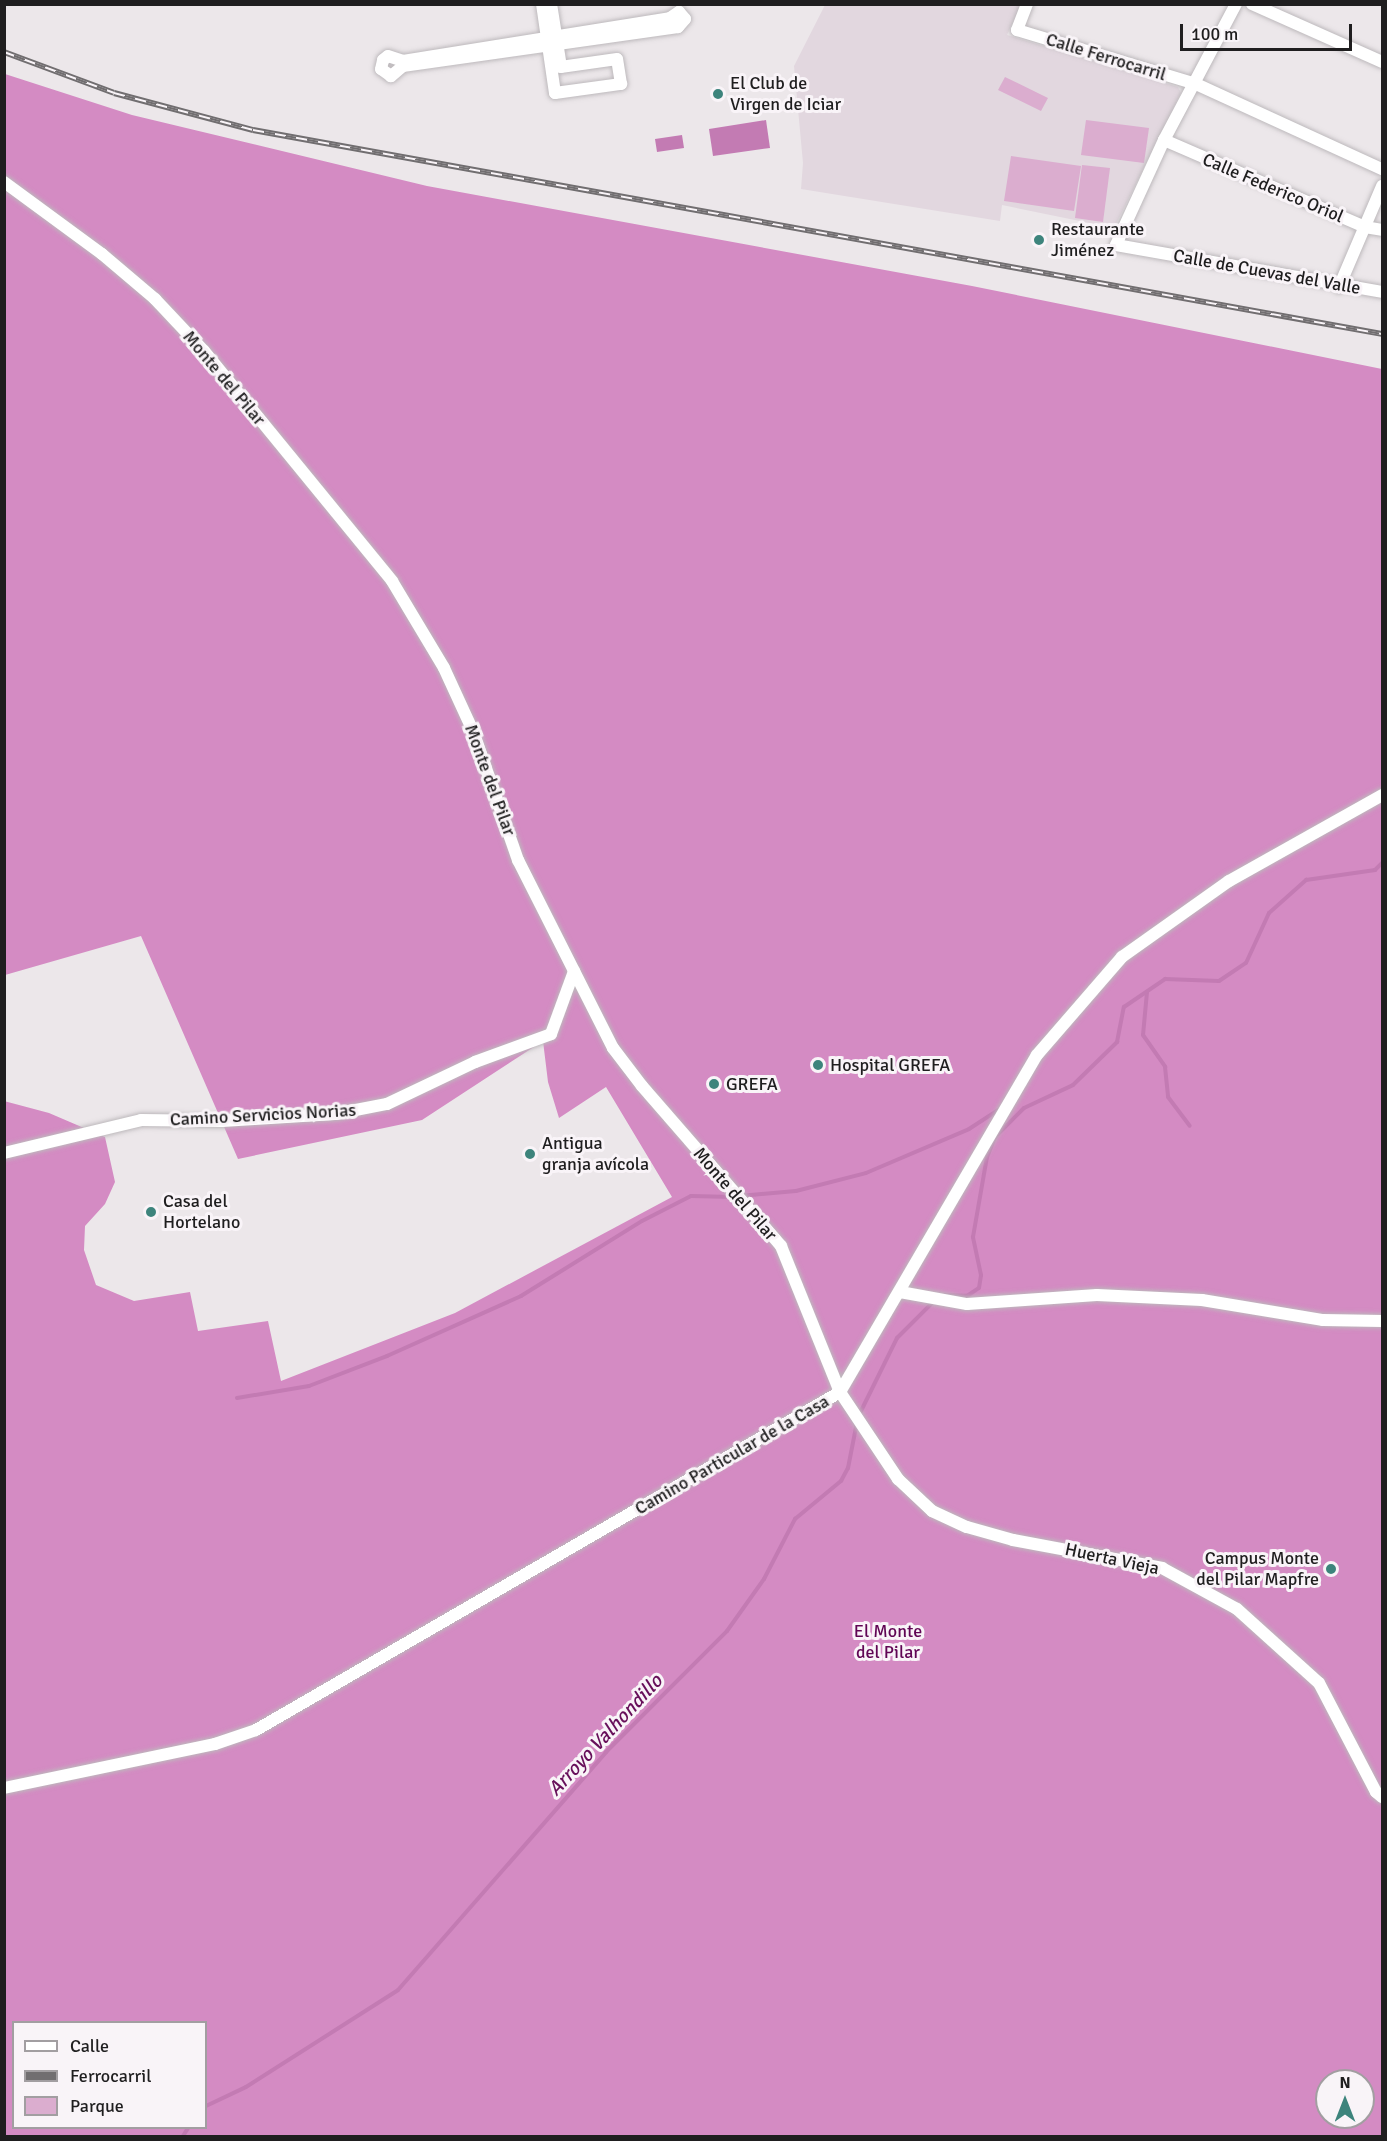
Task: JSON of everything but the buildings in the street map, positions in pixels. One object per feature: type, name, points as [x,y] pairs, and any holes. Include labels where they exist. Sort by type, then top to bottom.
[{"type":"street","points":[[542,4],[553,40],[561,67],[618,59],[621,84],[555,93],[553,40],[551,4]]},
{"type":"street","name":"Calle Ferrocarril","points":[[1028,4],[1017,30],[1196,84],[1383,169]]},
{"type":"street","points":[[1164,141],[1196,84],[1236,4]]},
{"type":"street","points":[[1252,4],[1383,62]]},
{"type":"street","points":[[553,40],[403,61],[388,56],[381,66],[392,76],[404,66],[553,40],[670,18],[677,11],[685,19],[678,27],[553,40]]},
{"type":"street","name":"Calle Federico Oriol","points":[[1164,141],[1365,228],[1383,230]]},
{"type":"street","name":"Calle de Cuevas del Valle","points":[[1164,141],[1116,245],[1339,287],[1383,292]]},
{"type":"street","name":"Monte del Pilar","points":[[4,182],[102,254],[155,299],[204,351],[392,581],[444,668],[473,731],[518,860],[613,1047],[730,1190],[781,1246],[840,1392],[877,1451]]},
{"type":"street","points":[[1339,287],[1383,186]]},
{"type":"street","name":"Camino Particular de la Casa","points":[[4,1788],[215,1744],[256,1730],[840,1392],[1037,1055],[1122,957],[1229,881],[1383,795]]},
{"type":"street","name":"Camino Servicios Norias","points":[[4,1153],[141,1120],[222,1121],[335,1114],[387,1104],[475,1062],[551,1034],[574,971]]},
{"type":"street","points":[[900,1292],[968,1304],[1097,1295],[1202,1300],[1323,1320],[1383,1321]]},
{"type":"street","name":"Huerta Vieja","points":[[877,1451],[898,1479],[932,1511],[967,1527],[1012,1540],[1162,1568],[1237,1609],[1319,1683],[1376,1792],[1383,1797]]},
{"type":"shaded area","points":[[825,5],[1021,5],[1007,35],[1178,87],[1181,93],[1114,228],[1002,205],[1000,221],[801,189],[803,163],[794,66]]},
{"type":"shaded area","points":[[766,120],[770,148],[713,156],[709,129]]},
{"type":"shaded area","points":[[682,135],[684,148],[657,152],[655,139]]},
{"type":"green space","name":"El Monte del Pilar","points":[[5,74],[132,115],[427,186],[972,286],[1382,369],[1382,2136],[5,2136],[4,1101],[49,1113],[105,1137],[115,1182],[105,1204],[85,1226],[84,1250],[96,1285],[134,1301],[190,1292],[198,1331],[268,1321],[281,1381],[455,1313],[672,1197],[606,1087],[559,1118],[548,1082],[543,1041],[422,1120],[238,1159],[141,936],[5,975]]},
{"type":"green space","points":[[1005,77],[1048,98],[1041,111],[998,90]]},
{"type":"green space","points":[[1086,120],[1149,128],[1144,163],[1081,155]]},
{"type":"green space","points":[[1011,156],[1081,166],[1074,211],[1004,201]]},
{"type":"green space","points":[[1082,165],[1110,168],[1103,222],[1075,218]]},
{"type":"waterway","name":"Arroyo Valhondillo","points":[[942,1295],[967,1296],[979,1288],[981,1275],[973,1237],[987,1157],[995,1137],[1024,1108],[1073,1085],[1117,1042],[1124,1007],[1165,979],[1219,981],[1246,963],[1269,913],[1306,880],[1375,870],[1382,863]]},
{"type":"waterway","points":[[1147,992],[1143,1035],[1165,1067],[1168,1097],[1190,1126]]},
{"type":"waterway","points":[[740,1196],[796,1191],[866,1173],[969,1129],[998,1110]]},
{"type":"waterway","points":[[237,1398],[309,1386],[387,1356],[521,1296],[642,1221],[691,1196],[733,1197]]},
{"type":"waterway","name":"Arroyo Valhondillo","points":[[859,1415],[897,1338],[931,1304]]},
{"type":"waterway","name":"Arroyo Valhondillo","points":[[207,2106],[246,2087],[398,1990],[606,1752],[727,1631],[764,1579],[795,1519],[841,1481],[848,1468],[857,1422]]},
{"type":"waterway","name":"Arroyo Valhondillo","points":[[183,2136],[187,2129]]},
{"type":"railway","points":[[4,52],[114,93],[253,130],[1382,334]]},
{"type":"place","name":"El Club de Virgen de Iciar","points":[[718,94]]},
{"type":"place","name":"Restaurante Jiménez","points":[[1039,240]]},
{"type":"place","name":"Hospital GREFA","points":[[818,1065]]},
{"type":"place","name":"GREFA","points":[[714,1084]]},
{"type":"place","name":"Antigua granja avícola","points":[[530,1154]]},
{"type":"place","name":"Casa del Hortelano","points":[[151,1212]]},
{"type":"place","name":"Campus Monte del Pilar Mapfre","points":[[1331,1569]]}]
